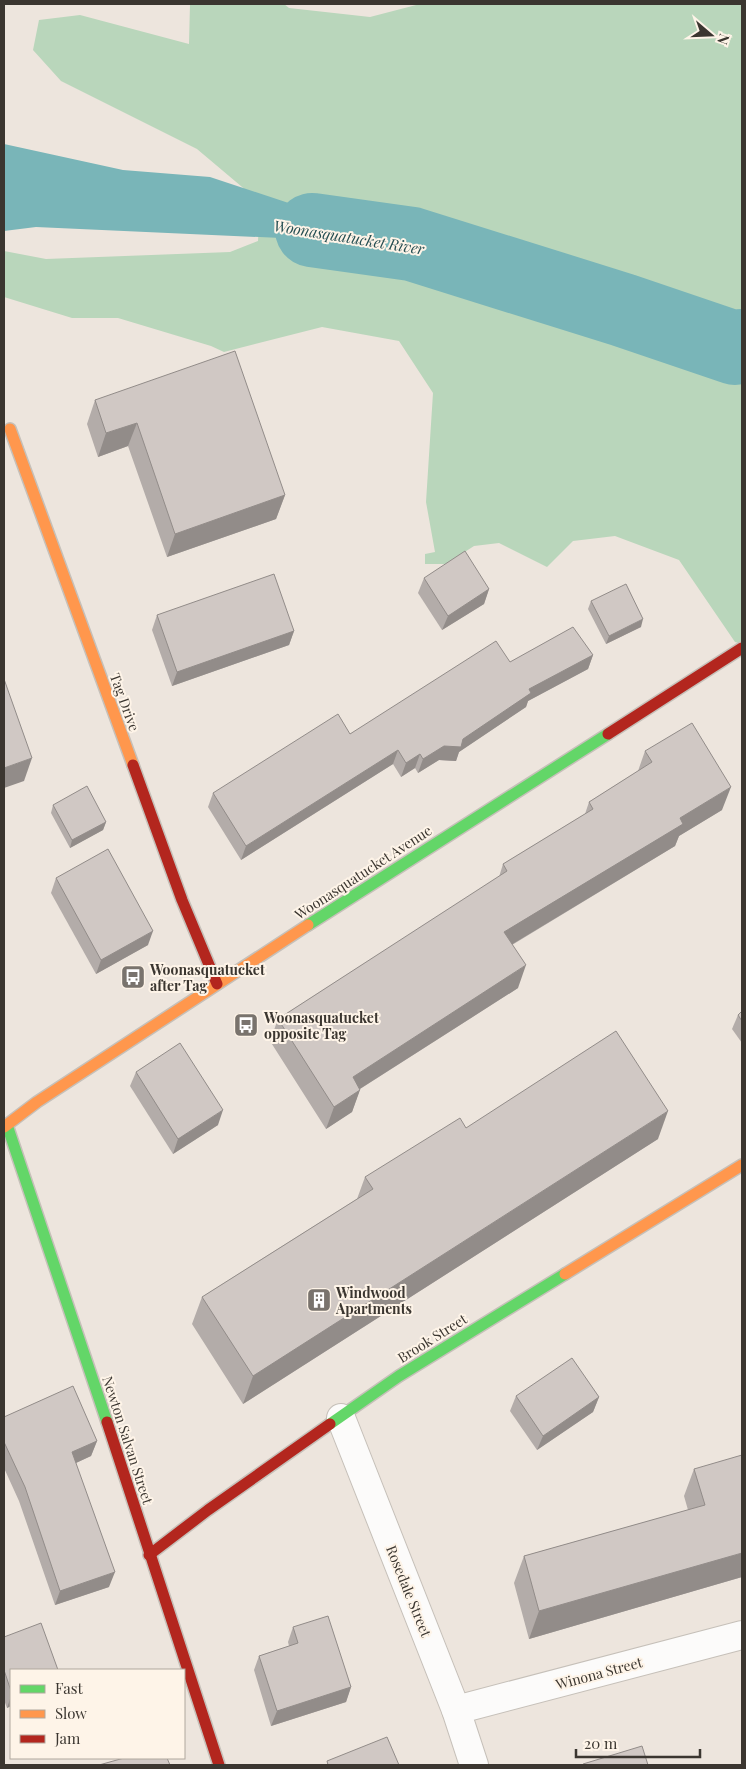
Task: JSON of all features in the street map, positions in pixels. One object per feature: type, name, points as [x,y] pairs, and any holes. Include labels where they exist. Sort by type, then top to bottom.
[{"type":"street","name":"Tag Drive","points":[[10,429],[182,900],[217,984]]},
{"type":"street","name":"Woonasquatucket Avenue","points":[[5,1126],[36,1102],[217,984],[742,648]]},
{"type":"street","name":"Newton Salvan Street","points":[[5,1126],[56,1266],[218,1765]]},
{"type":"street","name":"Brook Street","points":[[149,1555],[208,1510],[399,1376],[742,1165]]},
{"type":"street","name":"Rosedale Street","points":[[341,1418],[456,1710],[474,1765]]},
{"type":"street","name":"Winona Street","points":[[456,1710],[742,1635]]},
{"type":"green space","points":[[190,4],[284,4],[289,8],[370,17],[420,4],[742,4],[742,644],[735,642],[679,560],[615,536],[573,541],[547,567],[499,543],[474,546],[446,564],[425,564],[425,554],[435,552],[426,502],[433,393],[399,341],[322,327],[224,352],[211,346],[118,318],[72,318],[4,297],[4,251],[46,259],[230,252],[258,241],[260,202],[197,149],[61,81],[33,50],[39,20],[80,15],[189,44]]},
{"type":"water","points":[[4,144],[123,170],[210,177],[412,244],[36,227],[4,231]]},
{"type":"building","points":[[235,351],[285,495],[175,534],[137,423],[106,433],[95,400]]},
{"type":"building","points":[[465,551],[489,589],[448,616],[424,578]]},
{"type":"building","points":[[274,574],[294,631],[177,672],[157,615]]},
{"type":"building","points":[[626,584],[643,619],[609,636],[591,601]]},
{"type":"building","points":[[573,627],[593,655],[529,689],[531,693],[463,739],[461,747],[444,746],[423,759],[420,754],[406,763],[398,750],[246,846],[213,793],[338,714],[350,734],[496,641],[510,662]]},
{"type":"building","points":[[4,679],[32,758],[4,768]]},
{"type":"building","points":[[692,723],[731,787],[680,818],[683,824],[504,932],[526,965],[353,1077],[360,1090],[334,1107],[278,1019],[507,871],[503,864],[593,809],[589,802],[652,762],[645,751]]},
{"type":"building","points":[[87,786],[106,822],[72,840],[53,805]]},
{"type":"building","points":[[108,849],[153,931],[101,960],[56,878]]},
{"type":"building","points":[[742,1011],[742,1021],[738,1015]]},
{"type":"building","points":[[616,1031],[668,1111],[253,1376],[202,1297],[373,1189],[365,1177],[460,1118],[466,1128]]},
{"type":"building","points":[[180,1043],[223,1110],[178,1139],[136,1072]]},
{"type":"building","points":[[572,1358],[599,1397],[543,1436],[516,1396]]},
{"type":"building","points":[[73,1386],[97,1441],[72,1452],[115,1572],[60,1591],[25,1487],[4,1442],[4,1417]]},
{"type":"building","points":[[742,1455],[742,1553],[539,1611],[524,1556],[705,1505],[694,1469]]},
{"type":"building","points":[[328,1616],[351,1687],[277,1711],[259,1656],[298,1643],[293,1627]]},
{"type":"building","points":[[41,1623],[58,1669],[10,1669],[10,1688],[4,1670],[4,1637]]},
{"type":"building","points":[[387,1737],[399,1765],[328,1765],[327,1761]]},
{"type":"building","points":[[642,1746],[648,1765],[583,1765],[583,1764]]},
{"type":"building","points":[[120,1759],[167,1759],[170,1765],[99,1765]]},
{"type":"waterway","name":"Woonasquatucket River","points":[[312,230],[412,244],[623,310],[735,348],[742,346]]},
{"type":"traffic: fast","points":[[308,925],[608,734]]},
{"type":"traffic: fast","points":[[7,1125],[107,1422]]},
{"type":"traffic: fast","points":[[330,1424],[399,1376],[565,1274]]},
{"type":"traffic: slow","points":[[10,429],[133,765]]},
{"type":"traffic: slow","points":[[4,1127],[37,1102],[308,925]]},
{"type":"traffic: slow","points":[[565,1274],[742,1165]]},
{"type":"traffic: jam","points":[[608,734],[742,648]]},
{"type":"traffic: jam","points":[[133,765],[182,900],[217,984]]},
{"type":"traffic: jam","points":[[107,1422],[219,1765]]},
{"type":"traffic: jam","points":[[149,1555],[208,1510],[330,1424]]},
{"type":"place","name":"Woonasquatucket after Tag","points":[[133,977]]},
{"type":"place","name":"Woonasquatucket opposite Tag","points":[[246,1025]]},
{"type":"place","name":"Windwood Apartments","points":[[319,1300]]}]
